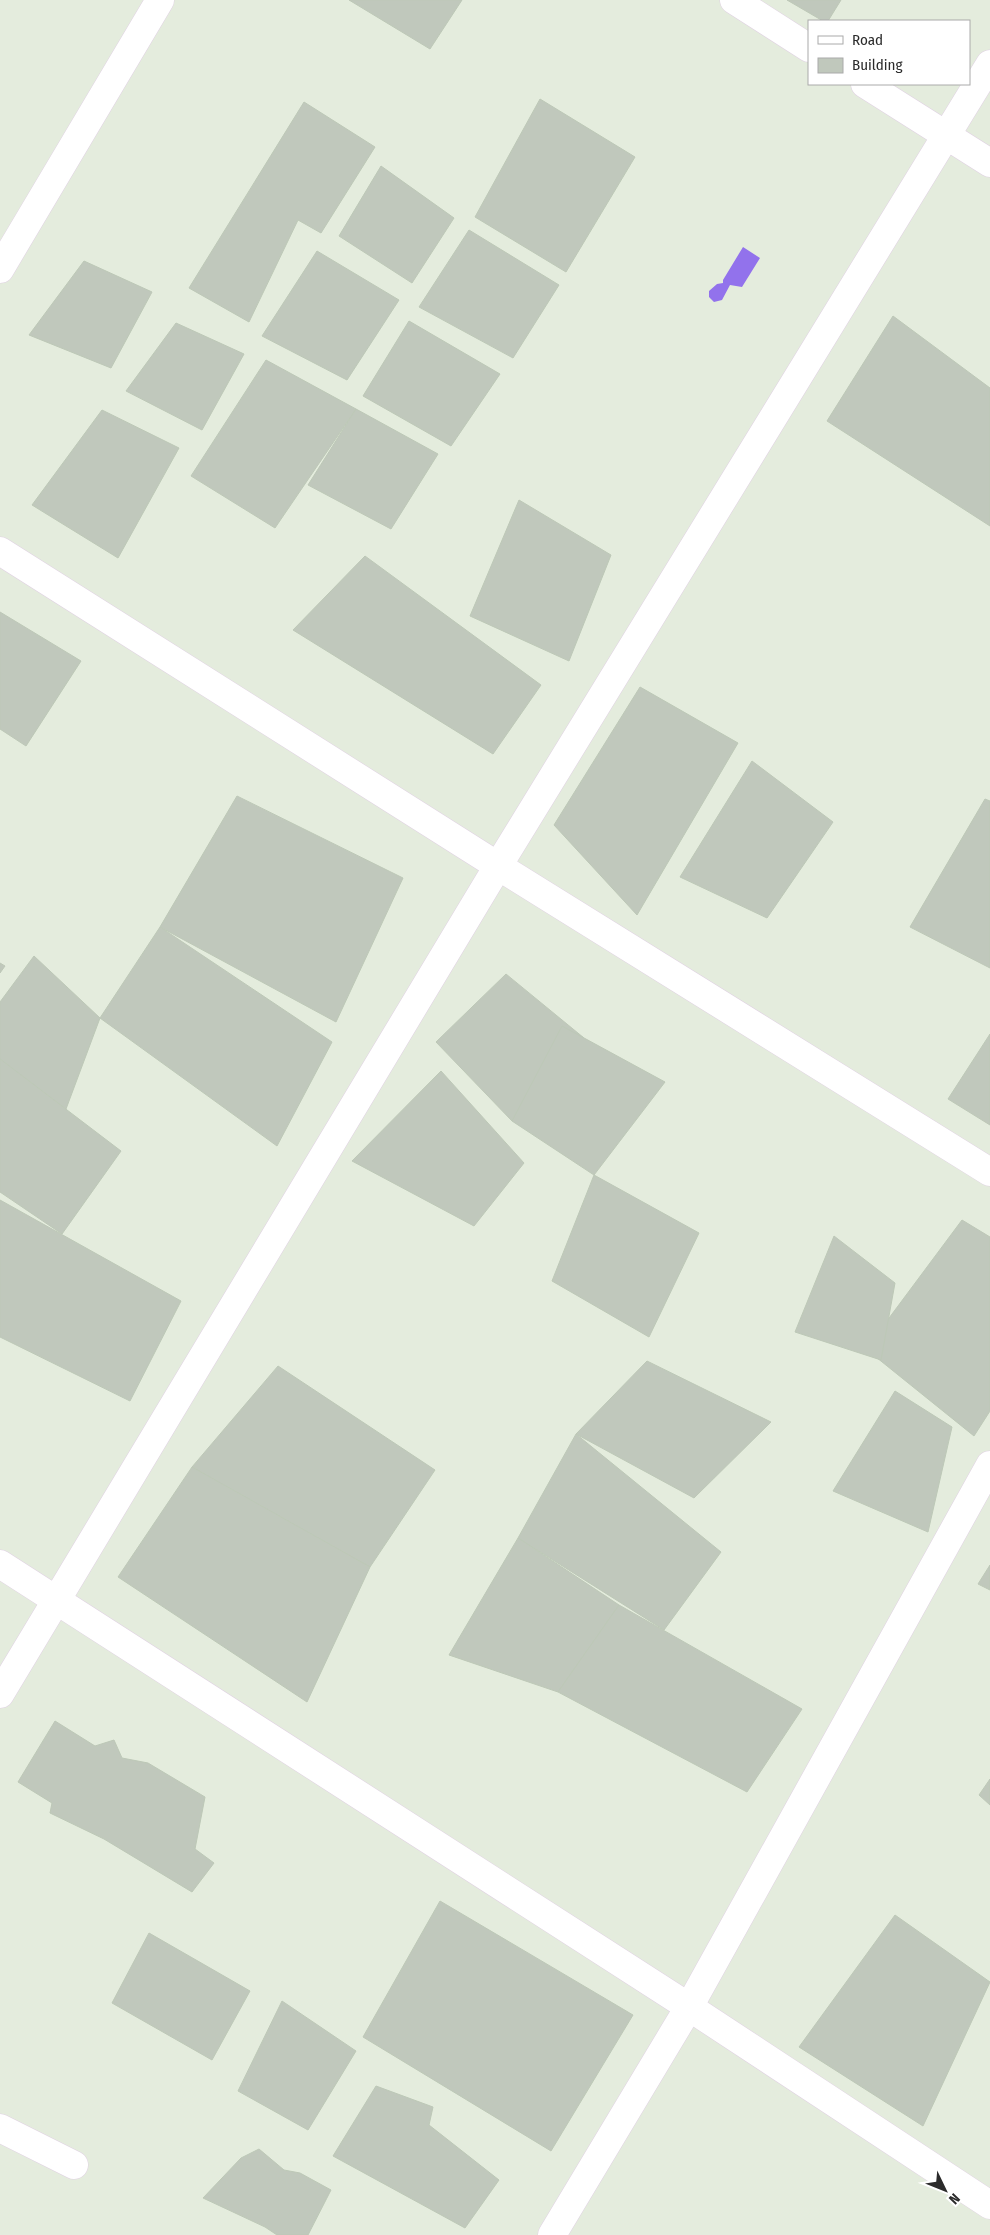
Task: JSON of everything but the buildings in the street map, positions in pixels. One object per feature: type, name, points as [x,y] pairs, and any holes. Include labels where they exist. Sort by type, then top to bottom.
[{"type":"street","points":[[0,269],[160,0]]},
{"type":"street","points":[[734,0],[808,47]]},
{"type":"street","points":[[0,1694],[498,866],[990,64]]},
{"type":"street","points":[[867,85],[990,163]]},
{"type":"street","points":[[0,551],[498,866],[990,1172]]},
{"type":"street","points":[[552,2235],[690,2007],[990,1465]]},
{"type":"street","points":[[0,1564],[690,2007],[990,2205]]},
{"type":"street","points":[[0,2128],[74,2165]]},
{"type":"shaded area","points":[[743,247],[760,258],[742,287],[730,285],[722,300],[714,302],[709,297],[709,291],[717,284],[723,283]]}]
